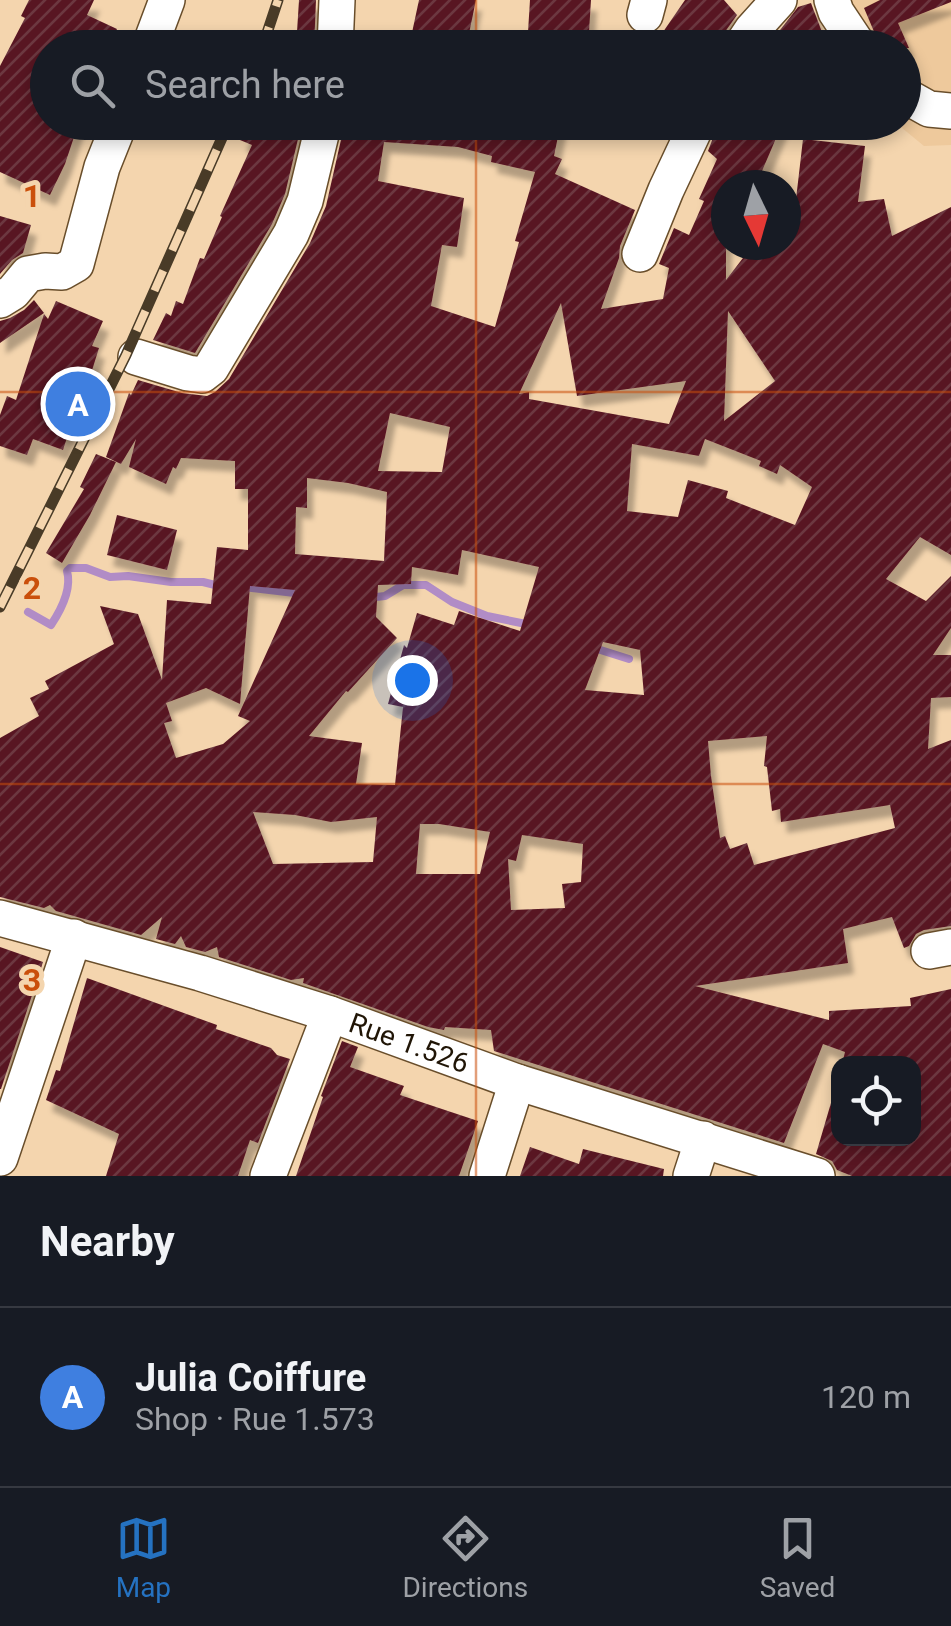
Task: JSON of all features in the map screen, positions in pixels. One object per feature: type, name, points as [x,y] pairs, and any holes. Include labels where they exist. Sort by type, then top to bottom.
[{"type":"street","points":[[156,30],[167,0]]},
{"type":"street","points":[[336,30],[337,0]]},
{"type":"street","points":[[752,30],[778,0]]},
{"type":"street","points":[[832,0],[848,30]]},
{"type":"street","points":[[921,105],[951,111]]},
{"type":"street","points":[[0,300],[28,274],[62,272],[76,264],[113,140]]},
{"type":"street","points":[[136,357],[188,373],[202,375],[211,368],[306,201],[320,140]]},
{"type":"street","points":[[640,254],[690,140]]},
{"type":"street","name":"Rue 1.526","points":[[0,918],[200,973],[330,1014],[517,1082],[817,1176]]},
{"type":"street","points":[[0,1158],[74,937]]},
{"type":"street","points":[[268,1176],[330,1014]]},
{"type":"street","points":[[486,1176],[517,1082]]},
{"type":"street","points":[[691,1176],[703,1139]]},
{"type":"shaded area","points":[[814,0],[951,0],[951,145],[924,146],[917,140],[921,140],[921,30],[829,30]]},
{"type":"building","points":[[29,0],[94,0],[87,15],[117,29],[30,30],[30,140],[73,140],[50,195],[0,172],[0,66],[25,18],[21,16]]},
{"type":"building","points":[[299,0],[316,0],[315,30],[297,30]]},
{"type":"building","points":[[419,0],[476,0],[470,30],[413,30]]},
{"type":"building","points":[[530,0],[591,0],[589,30],[528,30]]},
{"type":"building","points":[[685,0],[724,0],[737,15],[726,30],[664,30]]},
{"type":"building","points":[[880,0],[951,0],[898,23],[901,30],[873,30],[864,8]]},
{"type":"building","points":[[811,3],[821,30],[780,30],[798,7]]},
{"type":"building","points":[[240,140],[298,140],[285,194],[272,224],[195,353],[153,340],[166,313],[171,316],[176,301],[183,304],[252,145]]},
{"type":"building","points":[[341,140],[557,140],[554,156],[562,159],[555,174],[635,210],[601,309],[663,299],[669,268],[659,264],[674,228],[689,235],[711,172],[711,260],[726,260],[726,280],[741,260],[801,260],[799,170],[803,140],[865,146],[858,202],[884,199],[892,236],[951,207],[951,555],[920,537],[886,579],[926,601],[951,576],[951,628],[933,655],[951,655],[951,697],[931,698],[928,749],[951,740],[951,926],[924,930],[904,948],[892,917],[843,929],[848,963],[695,986],[829,1020],[829,1011],[911,1006],[910,998],[951,989],[951,1176],[852,1176],[816,1154],[831,1103],[831,1146],[921,1146],[921,1056],[844,1056],[845,1052],[823,1044],[784,1143],[494,1051],[491,1030],[428,1027],[303,983],[304,978],[291,980],[219,957],[217,947],[205,952],[186,947],[181,936],[175,944],[156,939],[162,917],[141,935],[56,911],[50,905],[44,908],[0,897],[0,738],[39,716],[30,698],[49,689],[45,681],[114,644],[100,606],[138,614],[162,680],[167,600],[211,604],[217,547],[248,550],[248,489],[235,489],[235,461],[181,458],[166,484],[129,467],[136,439],[121,464],[106,457],[129,393],[138,380],[207,396],[229,379],[310,243],[326,206]],"holes":[[[384,142],[458,147],[492,156],[491,162],[535,172],[495,327],[431,306],[442,245],[457,247],[464,198],[378,181]],[[561,303],[577,396],[686,381],[669,424],[529,399],[529,392],[519,394]],[[728,311],[775,381],[724,421]],[[390,413],[450,427],[442,472],[378,471]],[[705,439],[761,461],[759,466],[777,474],[780,465],[812,487],[795,525],[726,498],[728,491],[688,480],[678,517],[627,511],[632,444],[699,456]],[[307,478],[387,492],[384,561],[295,554],[296,507],[307,508]],[[462,550],[539,567],[520,631],[459,611],[454,625],[417,613],[388,704],[403,707],[395,785],[356,784],[362,743],[309,736],[397,638],[376,617],[378,585],[411,584],[412,567],[458,575]],[[250,586],[295,590],[238,716],[250,721],[223,744],[176,758],[164,723],[172,721],[166,703],[206,688],[240,704]],[[603,642],[640,650],[644,695],[585,690]],[[767,736],[764,766],[772,811],[780,809],[781,822],[890,805],[895,828],[754,865],[747,843],[730,849],[725,836],[720,838],[708,741]],[[253,812],[331,822],[377,817],[373,862],[273,864]],[[420,824],[490,832],[480,874],[416,874]],[[522,835],[583,844],[581,882],[562,884],[565,908],[511,910],[508,859],[516,861]]]},
{"type":"building","points":[[712,140],[775,140],[762,170],[712,170],[717,159],[708,151]]},
{"type":"building","points":[[0,216],[31,225],[23,253],[0,274]]},
{"type":"building","points":[[34,300],[44,313],[0,343],[0,321],[24,310]]},
{"type":"building","points":[[56,301],[103,321],[92,346],[99,348],[63,450],[33,439],[27,455],[0,446],[0,415],[7,396],[16,400],[44,314],[48,319]]},
{"type":"building","points":[[96,454],[116,462],[62,563],[46,553],[84,489],[80,487]]},
{"type":"building","points":[[117,515],[177,530],[167,570],[107,555]]},
{"type":"building","points":[[0,947],[43,962],[1,1089],[0,1089]]},
{"type":"building","points":[[87,978],[217,1025],[216,1029],[271,1048],[277,1055],[290,1059],[258,1143],[250,1140],[238,1176],[106,1176],[119,1134],[46,1100],[56,1070],[60,1071]]},
{"type":"building","points":[[342,1041],[358,1047],[350,1067],[404,1086],[400,1095],[478,1121],[459,1176],[296,1176]]},
{"type":"building","points":[[530,1147],[579,1164],[583,1149],[664,1169],[663,1176],[520,1176]]},
{"type":"waterway","points":[[28,612],[51,625],[65,599],[70,568],[86,568],[110,577],[219,586]]},
{"type":"waterway","points":[[367,598],[385,596],[403,585],[426,585],[452,602],[487,616],[531,625]]},
{"type":"waterway","points":[[243,587],[303,594]]},
{"type":"waterway","points":[[591,647],[629,659]]},
{"type":"railway","points":[[268,30],[278,0]]},
{"type":"railway","points":[[0,607],[126,355],[221,140]]},
{"type":"place","name":"Julia Coiffure","points":[[78,404]]}]
